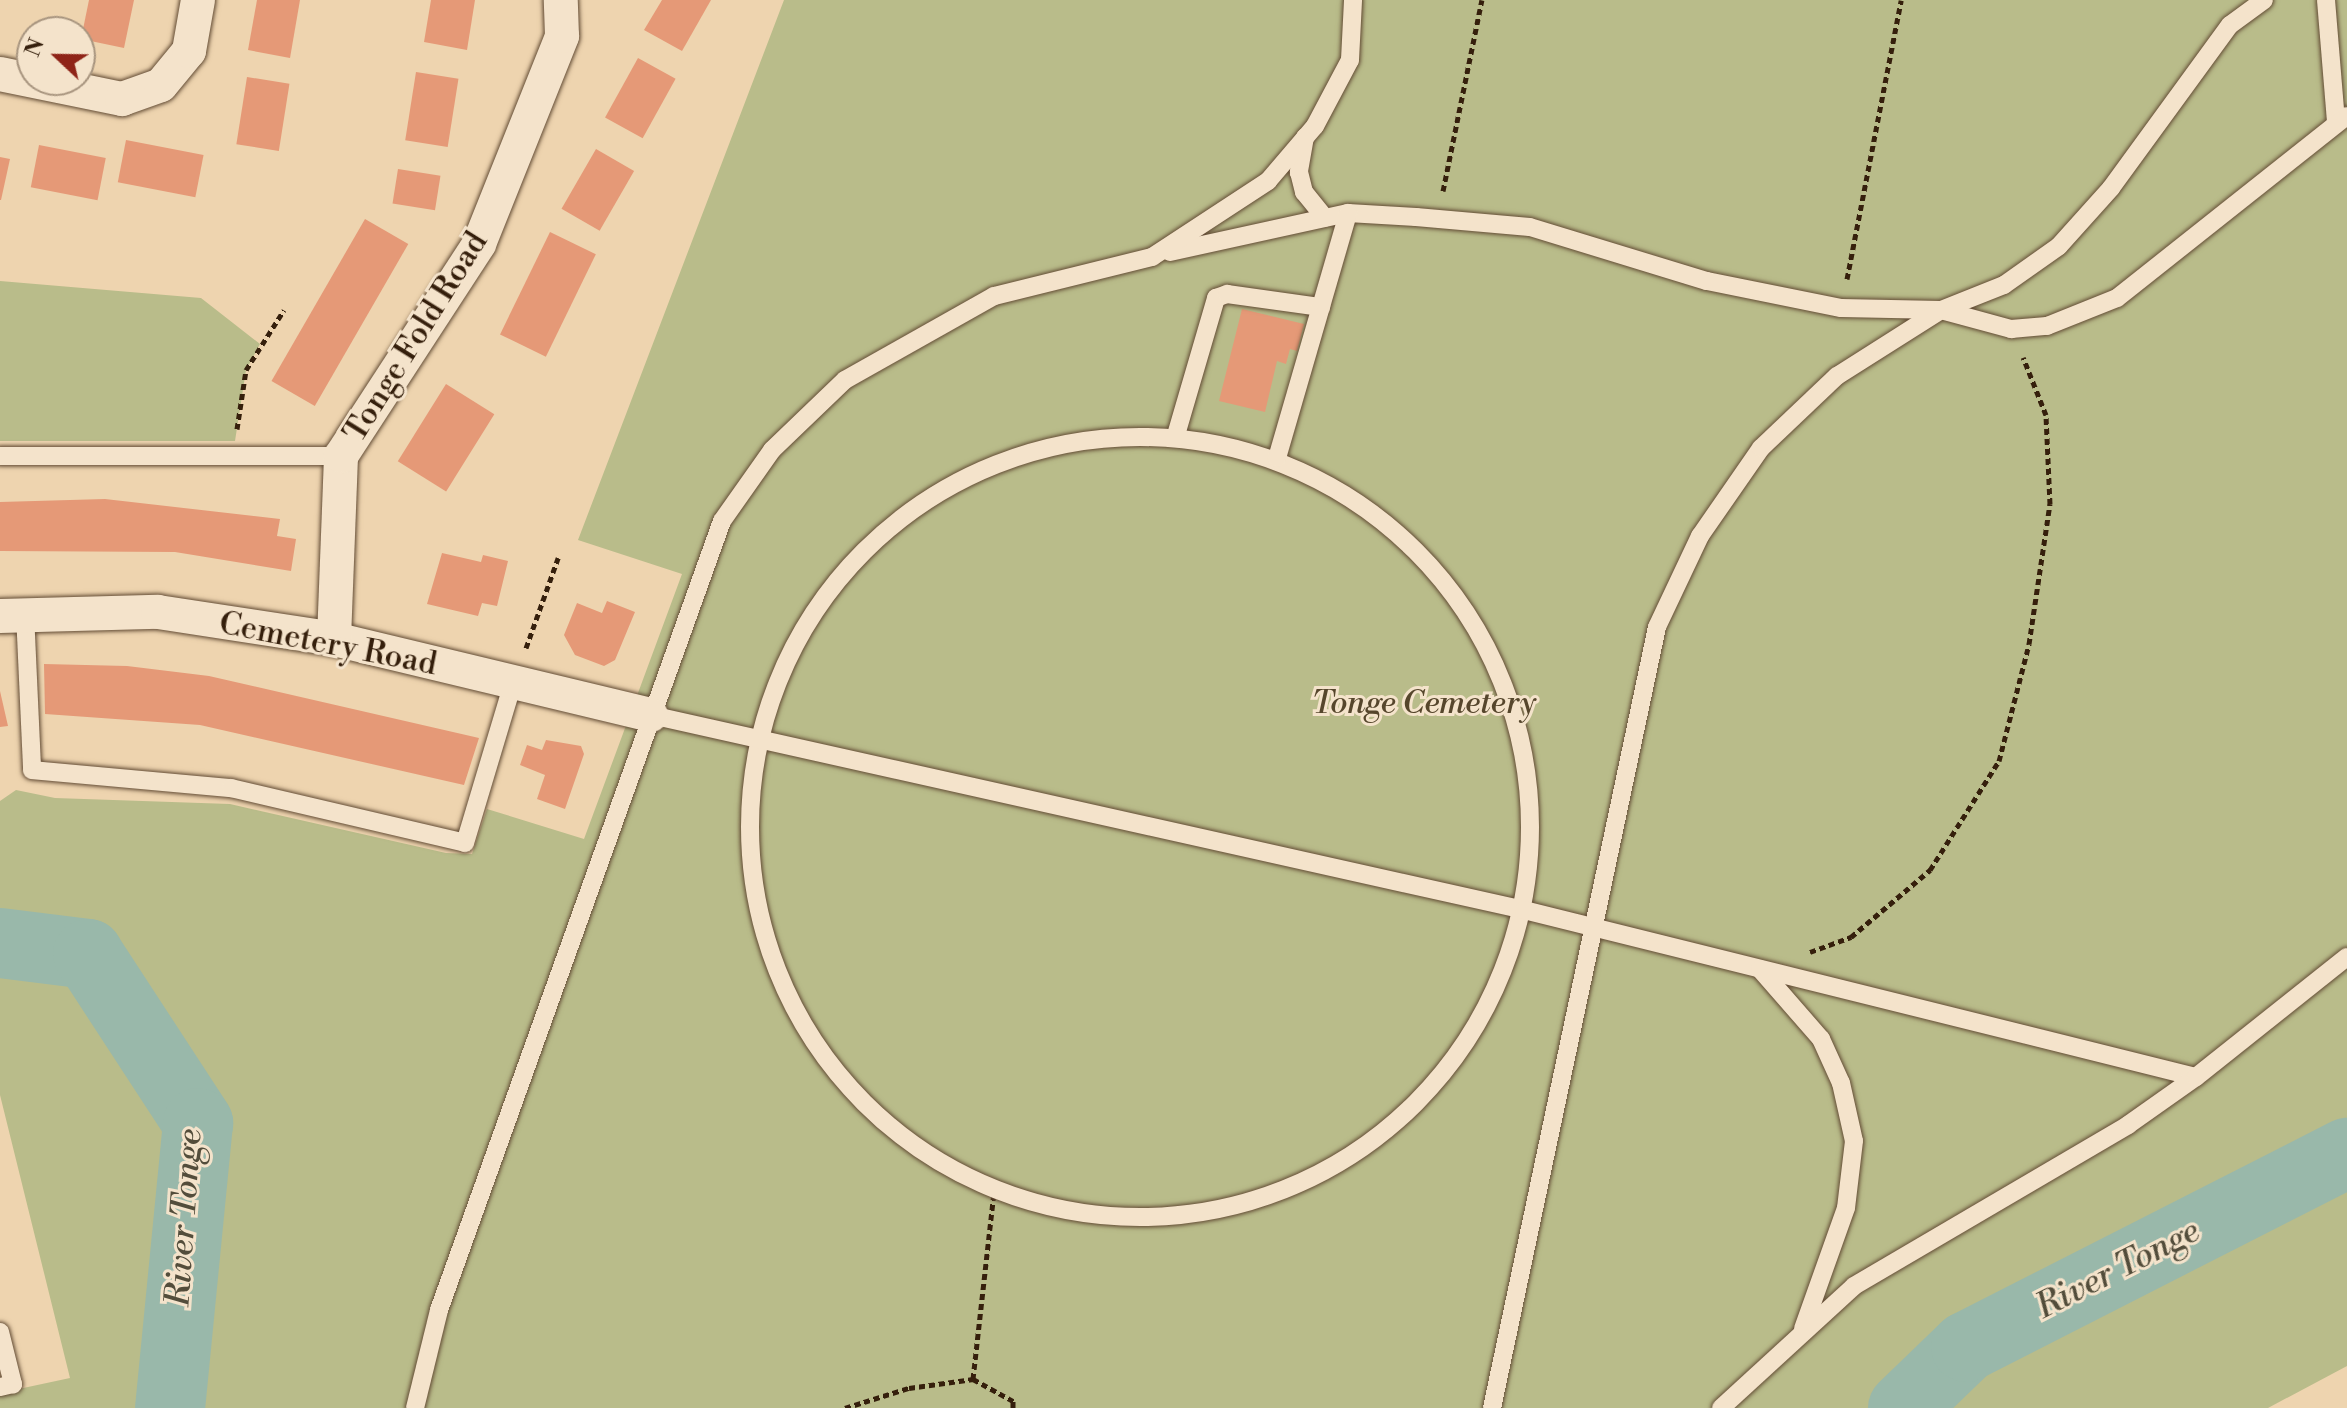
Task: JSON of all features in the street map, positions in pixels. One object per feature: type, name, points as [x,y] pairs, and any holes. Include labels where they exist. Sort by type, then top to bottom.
[{"type":"street","points":[[0,74],[122,99],[161,85],[189,51],[198,0]]},
{"type":"street","name":"Tonge Fold Road","points":[[334,639],[341,456],[479,244],[562,36],[561,0]]},
{"type":"street","name":"Cemetery Road","points":[[12,614],[158,612],[334,639],[651,715]]},
{"type":"lane","points":[[1152,257],[1268,181],[1305,137],[1350,60],[1353,0]]},
{"type":"lane","points":[[1492,1408],[1657,627],[1700,536],[1761,448],[1837,376],[1941,310],[2004,285],[2059,246],[2111,188],[2230,25],[2264,0]]},
{"type":"lane","points":[[415,1408],[439,1310],[722,521],[772,450],[845,380],[994,296],[1348,213],[1530,227],[1707,281],[1841,308],[1941,310],[2011,329],[2047,326],[2117,298],[2341,118],[2326,0]]},
{"type":"lane","points":[[1305,137],[1299,172],[1304,192],[1325,218]]},
{"type":"lane","points":[[1277,458],[1348,213]]},
{"type":"lane","points":[[1176,435],[1216,298],[1227,294],[1321,307]]},
{"type":"lane","points":[[1176,435],[1277,458],[1375,512],[1455,591],[1508,689],[1532,798],[1524,910],[1484,1017],[1415,1107],[1324,1174],[1217,1212],[1104,1218],[994,1192],[898,1136],[821,1056],[770,958],[749,849],[758,739],[799,634],[867,545],[958,479],[1064,442],[1176,435]]},
{"type":"lane","points":[[0,456],[341,456]]},
{"type":"lane","points":[[12,614],[32,770],[231,788],[465,843],[513,683]]},
{"type":"lane","points":[[651,715],[1524,910],[2196,1077]]},
{"type":"lane","points":[[1721,1408],[1854,1286],[2128,1125],[2196,1077],[2347,957]]},
{"type":"lane","points":[[1760,969],[1821,1039],[1841,1083],[1854,1141],[1846,1208],[1802,1332]]},
{"type":"lane","points":[[0,1332],[13,1384],[0,1387]]},
{"type":"path","points":[[1416,217],[1444,190],[1482,0]]},
{"type":"path","points":[[1841,308],[1901,0]]},
{"type":"path","points":[[235,456],[246,370],[284,310]]},
{"type":"path","points":[[1760,969],[1851,937],[1930,870],[1999,761],[2029,644],[2050,504],[2046,415],[2011,329]]},
{"type":"path","points":[[513,683],[558,558]]},
{"type":"path","points":[[973,1379],[994,1192]]},
{"type":"path","points":[[845,1408],[909,1388],[973,1379],[1013,1401],[1013,1408]]},
{"type":"green space","name":"Tonge Cemetery","points":[[784,0],[2347,0],[2347,1366],[2268,1408],[0,1408],[0,1393],[70,1378],[0,1095],[0,801],[16,790],[55,798],[230,804],[446,853],[472,854],[487,809],[584,839],[682,574],[578,540]]},
{"type":"green space","points":[[0,281],[201,298],[260,344],[246,370],[235,441],[0,441]]},
{"type":"building","points":[[89,0],[134,0],[124,48],[96,42],[96,16],[86,16]]},
{"type":"building","points":[[257,0],[300,0],[290,58],[248,50]]},
{"type":"building","points":[[431,0],[475,0],[467,50],[424,42]]},
{"type":"building","points":[[662,0],[711,0],[682,51],[644,30]]},
{"type":"building","points":[[638,58],[676,79],[643,138],[605,117]]},
{"type":"building","points":[[416,72],[458,79],[448,147],[405,140]]},
{"type":"building","points":[[247,77],[289,84],[279,151],[236,144]]},
{"type":"building","points":[[126,140],[204,155],[195,197],[118,182]]},
{"type":"building","points":[[39,145],[106,158],[98,200],[31,187]]},
{"type":"building","points":[[596,149],[634,171],[600,231],[562,209]]},
{"type":"building","points":[[0,157],[10,159],[1,200],[0,200]]},
{"type":"building","points":[[398,169],[440,176],[435,210],[393,204]]},
{"type":"building","points":[[365,219],[408,244],[315,406],[272,381]]},
{"type":"building","points":[[550,232],[596,254],[546,357],[500,334]]},
{"type":"building","points":[[1242,309],[1304,324],[1297,351],[1290,349],[1286,364],[1277,361],[1265,412],[1219,401]]},
{"type":"building","points":[[446,384],[494,414],[446,491],[398,461]]},
{"type":"building","points":[[105,499],[280,519],[277,536],[296,539],[291,571],[175,552],[0,551],[0,502]]},
{"type":"building","points":[[442,553],[481,562],[483,555],[508,561],[497,606],[482,603],[478,616],[427,604]]},
{"type":"building","points":[[607,601],[635,612],[615,660],[604,666],[575,655],[564,635],[577,603],[602,613]]},
{"type":"building","points":[[44,664],[127,666],[209,676],[479,738],[464,785],[200,725],[45,714]]},
{"type":"building","points":[[0,691],[8,726],[0,727]]},
{"type":"building","points":[[546,740],[581,746],[584,754],[565,809],[537,799],[545,775],[520,765],[527,745],[542,750]]},
{"type":"waterway","name":"River Tonge","points":[[0,943],[88,954],[198,1123],[170,1408]]},
{"type":"waterway","name":"River Tonge","points":[[1903,1408],[1966,1347],[2347,1153]]}]
